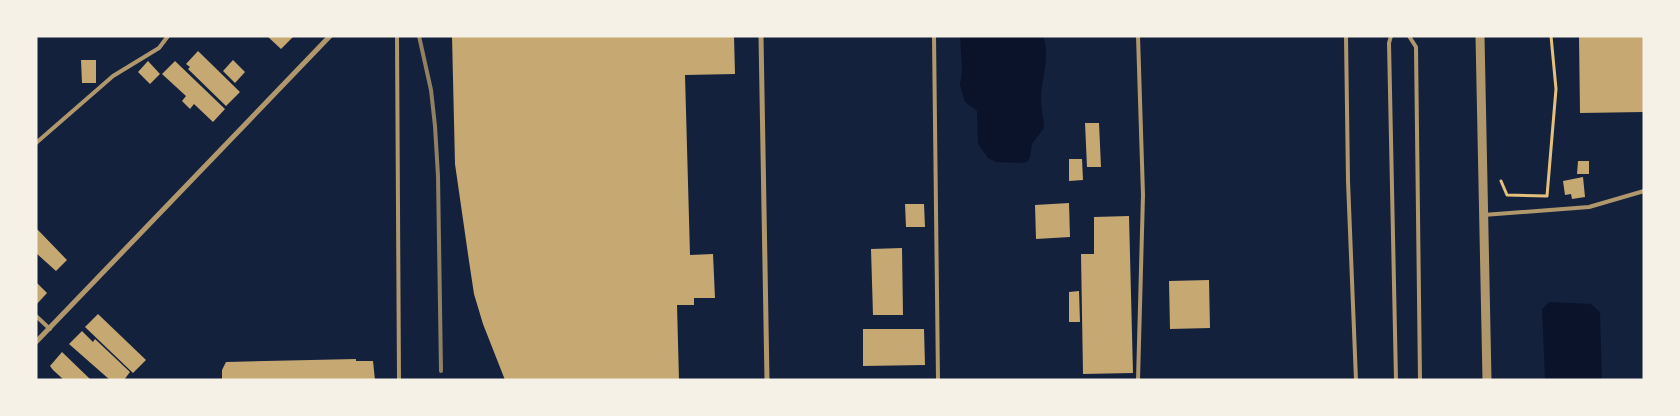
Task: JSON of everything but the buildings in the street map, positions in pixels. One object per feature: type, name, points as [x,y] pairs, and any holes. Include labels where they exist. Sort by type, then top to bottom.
[{"type":"street","points":[[36,342],[330,36]]},
{"type":"street","points":[[761,36],[767,380]]},
{"type":"street","points":[[1480,36],[1487,380]]},
{"type":"lane","points":[[36,143],[113,76],[159,48],[168,36]]},
{"type":"lane","points":[[397,36],[399,380]]},
{"type":"lane","points":[[934,36],[938,380]]},
{"type":"lane","points":[[1138,36],[1143,195],[1138,380]]},
{"type":"lane","points":[[1346,36],[1348,180],[1356,380]]},
{"type":"lane","points":[[1391,36],[1396,380]]},
{"type":"lane","points":[[1408,36],[1416,47],[1420,380]]},
{"type":"lane","points":[[1483,215],[1589,207],[1644,191]]},
{"type":"lane","points":[[36,316],[50,329]]},
{"type":"path","points":[[1501,181],[1507,195],[1547,196],[1556,89],[1551,36]]},
{"type":"water","points":[[960,36],[1043,36],[1046,52],[1041,92],[1044,128],[1032,144],[1030,157],[1027,162],[996,162],[988,158],[978,144],[977,111],[965,102],[960,85],[962,71]]},
{"type":"water","points":[[1549,302],[1591,304],[1600,312],[1602,380],[1545,380],[1542,309]]},
{"type":"railway","points":[[419,36],[431,90],[435,126],[438,176],[441,371]]}]
